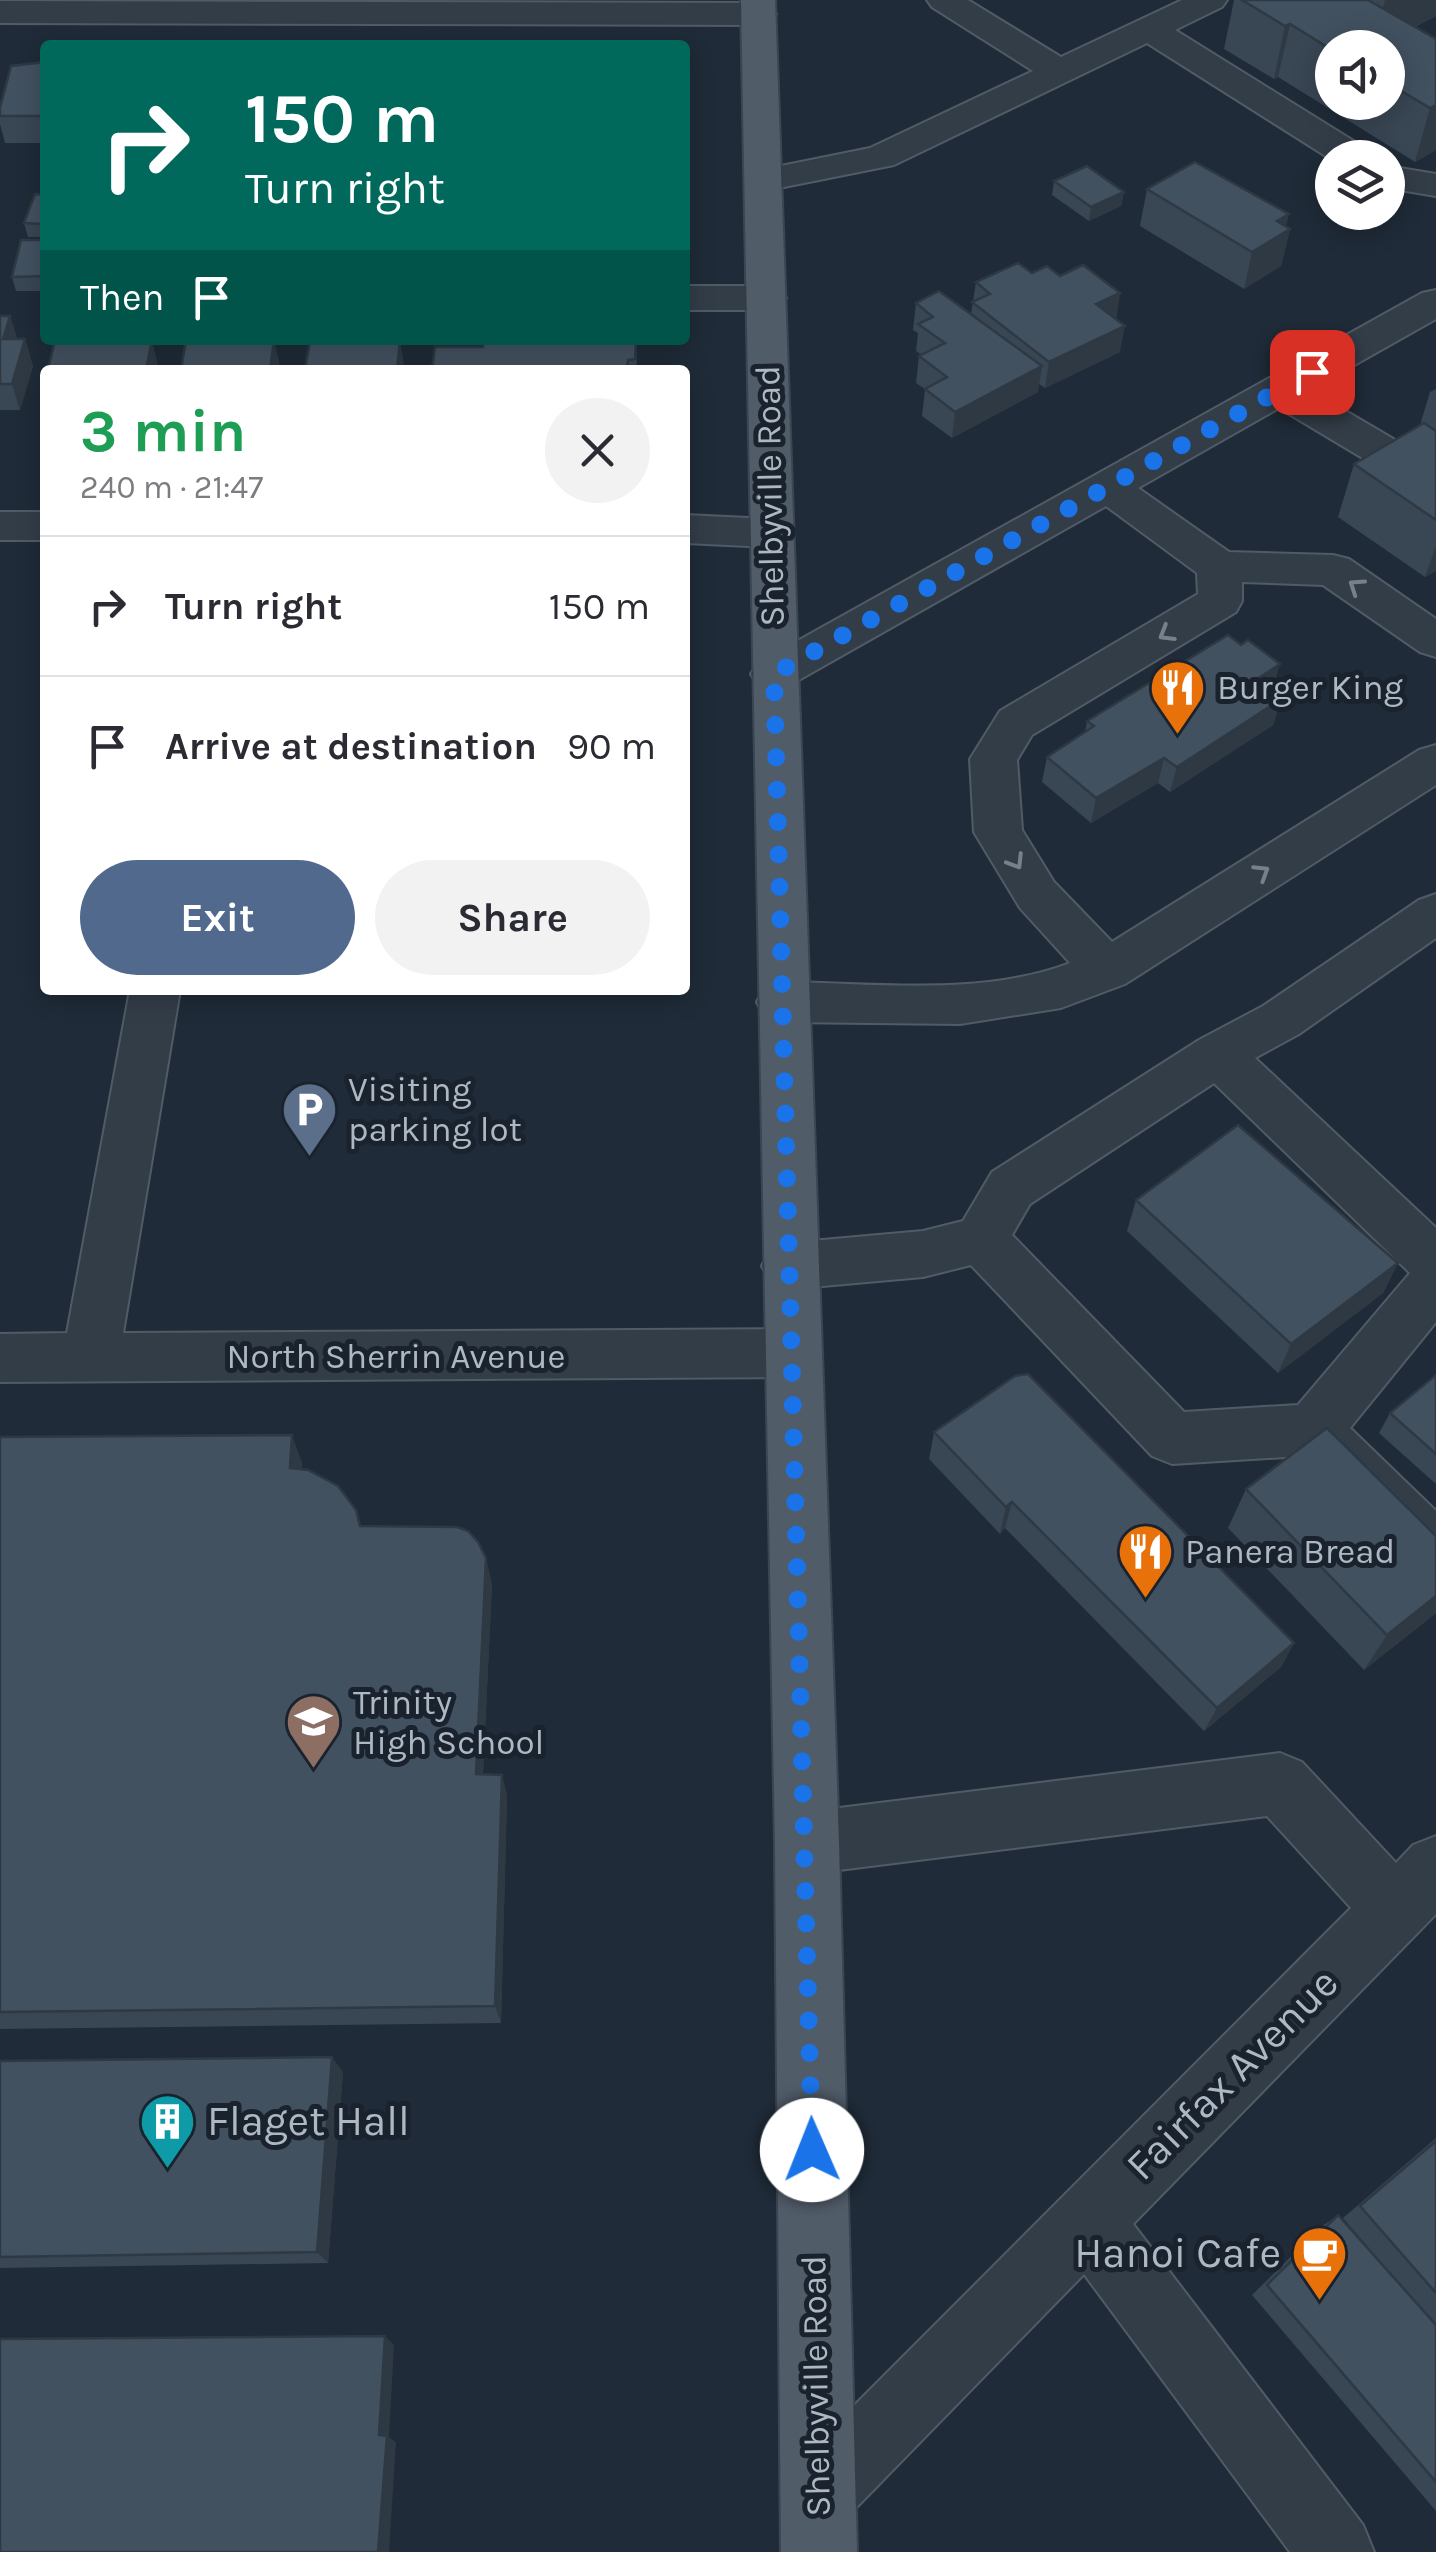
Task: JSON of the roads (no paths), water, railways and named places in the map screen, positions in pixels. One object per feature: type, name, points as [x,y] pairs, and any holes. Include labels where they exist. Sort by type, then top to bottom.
[{"type":"main road","name":"Shelbyville Road","points":[[758,7],[807,1843],[818,2523]]},
{"type":"street","points":[[944,0],[1060,72]]},
{"type":"street","points":[[764,180],[881,157],[1210,0]]},
{"type":"street","points":[[0,12],[434,28],[758,7]]},
{"type":"street","points":[[1148,29],[1326,140]]},
{"type":"street","points":[[1405,180],[1436,186]]},
{"type":"street","points":[[690,298],[766,298]]},
{"type":"street","points":[[774,674],[1436,303]]},
{"type":"street","points":[[1280,390],[1436,484]]},
{"type":"street","points":[[1108,487],[1220,567],[1332,570],[1436,641]]},
{"type":"street","points":[[0,526],[40,526]]},
{"type":"street","points":[[690,529],[772,533]]},
{"type":"street","points":[[1107,970],[1037,895],[998,832],[993,759],[1016,723],[1220,601],[1220,567]]},
{"type":"street","points":[[782,1002],[960,1004],[1043,994],[1107,970],[1436,762]]},
{"type":"street","points":[[789,1266],[923,1254],[981,1239],[1011,1188],[1216,1054],[1282,1020],[1436,914]]},
{"type":"street","points":[[91,1358],[154,995]]},
{"type":"street","points":[[1216,1054],[1436,1264]]},
{"type":"street","points":[[981,1239],[1172,1438],[1313,1430],[1436,1282]]},
{"type":"street","name":"North Sherrin Avenue","points":[[0,1358],[792,1353]]},
{"type":"street","points":[[1313,1430],[1436,1550]]},
{"type":"street","points":[[807,1843],[1280,1784],[1415,1889]]},
{"type":"street","name":"Fairfax Avenue","points":[[818,2523],[1087,2220],[1415,1889]]},
{"type":"street","points":[[1087,2220],[1336,2552]]},
{"type":"place","name":"Burger King","points":[[1178,736]]},
{"type":"place","name":"Visiting parking lot","points":[[309,1158]]},
{"type":"place","name":"Panera Bread","points":[[1146,1600]]},
{"type":"place","name":"Trinity High School","points":[[314,1771]]},
{"type":"place","name":"Flaget Hall","points":[[168,2170]]},
{"type":"place","name":"Hanoi Cafe","points":[[1320,2302]]}]
